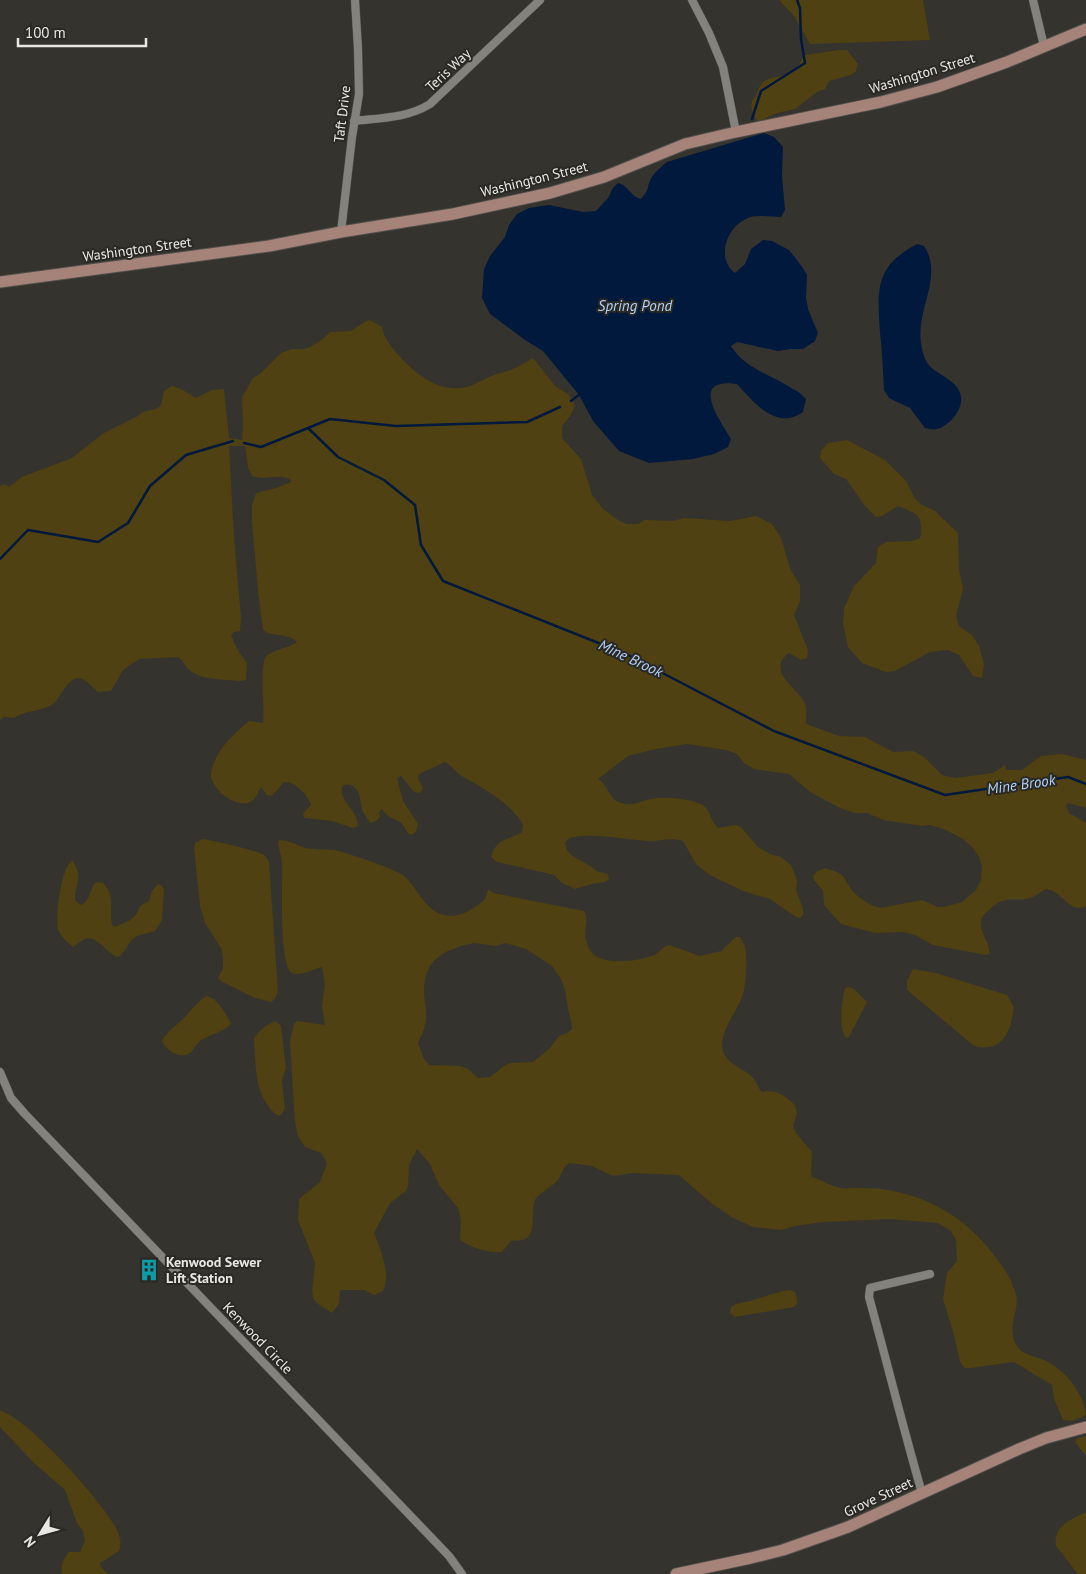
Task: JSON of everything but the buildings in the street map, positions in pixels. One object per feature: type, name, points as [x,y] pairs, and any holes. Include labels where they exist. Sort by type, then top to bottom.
[{"type":"main road","name":"Washington Street","points":[[0,282],[269,246],[453,214],[550,193],[604,177],[685,144],[891,100],[974,74],[1086,29]]},
{"type":"main road","name":"Grove Street","points":[[676,1574],[752,1558],[848,1527],[1046,1438],[1086,1427]]},
{"type":"street","name":"Taft Drive","points":[[341,232],[359,87],[355,0]]},
{"type":"street","name":"Teris Way","points":[[354,121],[406,115],[430,104],[540,0]]},
{"type":"street","points":[[692,0],[709,33],[723,67],[736,132]]},
{"type":"street","points":[[1033,0],[1044,46]]},
{"type":"street","name":"Kenwood Circle","points":[[0,1072],[11,1098],[25,1114],[449,1556],[462,1574]]},
{"type":"street","points":[[922,1493],[900,1418],[888,1363],[869,1297],[870,1288],[930,1274]]},
{"type":"shaded area","points":[[779,0],[923,0],[930,40],[810,44],[794,16]]},
{"type":"shaded area","points":[[847,50],[858,64],[856,71],[851,75],[829,81],[825,89],[817,92],[795,109],[777,113],[758,122],[751,105],[762,83],[793,71],[805,55]]},
{"type":"shaded area","points":[[370,320],[382,327],[385,337],[405,362],[426,379],[442,386],[460,388],[470,386],[494,375],[511,370],[533,358],[556,387],[568,394],[575,405],[571,415],[562,426],[562,438],[581,459],[592,495],[603,509],[618,520],[627,524],[638,524],[645,520],[673,521],[684,518],[730,521],[756,516],[772,524],[781,538],[791,571],[800,585],[800,601],[794,615],[808,650],[807,658],[801,660],[789,653],[782,660],[780,667],[786,680],[805,704],[806,724],[839,736],[865,737],[893,752],[913,751],[924,757],[942,775],[955,778],[993,773],[1005,765],[1006,770],[1022,770],[1041,756],[1062,754],[1086,760],[1086,808],[1068,803],[1066,806],[1069,813],[1086,823],[1086,906],[1075,907],[1048,889],[1026,899],[1000,902],[987,912],[981,920],[982,930],[989,950],[989,954],[986,955],[933,945],[915,935],[903,932],[875,933],[841,924],[824,905],[823,891],[813,876],[816,872],[825,868],[837,872],[843,876],[853,892],[860,898],[880,908],[922,900],[938,907],[944,907],[962,902],[976,890],[981,880],[982,867],[979,857],[963,839],[946,830],[930,825],[922,826],[883,820],[867,813],[854,813],[840,808],[810,792],[789,774],[754,769],[744,763],[737,754],[726,750],[687,744],[628,756],[598,779],[604,784],[614,799],[621,803],[633,804],[656,798],[686,800],[704,806],[718,828],[735,825],[741,827],[758,847],[770,854],[781,857],[791,865],[797,880],[796,890],[803,909],[803,915],[800,918],[770,899],[743,891],[710,875],[696,864],[683,841],[679,840],[649,841],[592,836],[570,838],[565,843],[571,855],[596,871],[608,874],[609,879],[605,882],[575,889],[562,883],[554,875],[497,862],[491,857],[496,846],[522,832],[523,824],[503,802],[460,775],[445,762],[419,774],[418,778],[423,788],[420,793],[414,792],[401,776],[397,778],[403,801],[418,824],[416,832],[411,835],[402,823],[388,816],[382,809],[379,812],[380,816],[378,819],[370,823],[363,812],[356,789],[349,785],[343,785],[342,795],[357,820],[358,826],[353,828],[332,821],[304,818],[303,813],[311,805],[300,789],[288,782],[284,782],[272,796],[267,795],[261,787],[254,799],[247,803],[233,801],[220,792],[212,779],[211,773],[216,757],[249,721],[263,723],[263,669],[266,657],[297,642],[289,637],[271,634],[263,630],[252,522],[252,505],[256,493],[291,482],[290,479],[285,477],[262,478],[252,476],[248,467],[245,446],[229,446],[241,618],[240,631],[234,632],[231,635],[237,649],[247,663],[246,680],[200,676],[188,669],[178,657],[139,659],[123,670],[111,691],[98,692],[84,680],[75,679],[68,684],[57,700],[50,706],[18,715],[14,718],[4,717],[0,720],[0,486],[4,484],[9,487],[22,477],[72,458],[102,434],[143,412],[158,408],[161,405],[164,391],[172,386],[196,398],[212,390],[224,389],[229,438],[242,440],[242,397],[253,378],[261,373],[281,353],[292,349],[310,347],[330,332],[351,331]]},
{"type":"shaded area","points":[[847,440],[885,460],[906,481],[920,504],[935,511],[958,533],[959,568],[963,589],[956,616],[959,626],[972,635],[979,646],[984,665],[982,678],[973,676],[959,655],[948,650],[930,652],[895,671],[886,672],[862,663],[848,647],[843,624],[844,608],[854,586],[876,563],[878,547],[886,542],[919,539],[921,531],[919,518],[910,511],[898,506],[882,516],[876,517],[865,506],[846,479],[834,474],[820,458],[821,451],[828,443]]},
{"type":"shaded area","points":[[203,839],[260,853],[269,862],[278,992],[271,1002],[255,998],[218,978],[223,968],[221,948],[205,923],[200,906],[194,848],[195,843]]},
{"type":"shaded area","points":[[279,840],[282,840],[305,848],[335,850],[392,869],[409,881],[426,904],[437,913],[444,915],[455,916],[471,910],[485,899],[488,889],[493,893],[584,911],[586,914],[585,936],[590,950],[599,958],[606,960],[642,959],[656,954],[669,945],[700,956],[721,951],[736,937],[740,937],[746,952],[745,987],[725,1031],[722,1044],[723,1051],[733,1064],[754,1079],[762,1092],[776,1092],[795,1105],[797,1114],[793,1126],[796,1133],[812,1152],[812,1177],[841,1188],[882,1189],[915,1197],[945,1210],[971,1230],[994,1255],[1011,1280],[1017,1302],[1012,1333],[1017,1346],[1025,1353],[1051,1364],[1065,1375],[1077,1389],[1086,1415],[1073,1421],[1063,1420],[1054,1399],[1052,1385],[1014,1362],[965,1368],[960,1362],[943,1299],[947,1273],[957,1261],[956,1240],[951,1231],[938,1223],[890,1219],[823,1222],[781,1230],[753,1227],[733,1218],[711,1203],[679,1175],[633,1173],[613,1176],[592,1166],[569,1163],[556,1182],[535,1200],[532,1228],[528,1238],[511,1241],[502,1252],[491,1252],[474,1248],[460,1240],[461,1220],[458,1208],[439,1185],[430,1164],[417,1149],[409,1165],[406,1191],[390,1203],[374,1233],[386,1270],[383,1291],[374,1295],[364,1290],[340,1290],[339,1304],[332,1313],[318,1304],[313,1298],[312,1291],[315,1263],[298,1220],[299,1199],[320,1182],[327,1163],[321,1153],[305,1147],[298,1136],[295,1123],[290,1041],[294,1024],[297,1021],[325,1025],[322,1006],[325,985],[322,967],[295,974],[288,967],[283,939],[282,862]],"holes":[[[474,943],[496,946],[505,943],[526,949],[552,966],[565,989],[572,1029],[559,1036],[550,1048],[533,1062],[510,1063],[490,1077],[478,1078],[468,1069],[460,1066],[429,1065],[424,1059],[418,1043],[426,1021],[424,991],[428,970],[438,957],[454,948]]]},
{"type":"shaded area","points":[[72,860],[78,871],[75,900],[81,905],[88,899],[94,884],[98,882],[103,883],[111,898],[111,919],[112,925],[115,927],[133,917],[140,906],[149,901],[152,891],[158,884],[162,886],[164,890],[162,920],[155,931],[135,937],[118,957],[97,941],[88,938],[73,947],[59,932],[57,922],[62,882],[68,865]]},
{"type":"shaded area","points":[[913,969],[936,973],[1007,995],[1013,1005],[1013,1010],[1008,1032],[1004,1038],[994,1046],[981,1047],[973,1045],[907,990],[907,981]]},
{"type":"shaded area","points":[[845,988],[854,989],[867,1002],[849,1037],[846,1038],[842,1027],[841,1014]]},
{"type":"shaded area","points":[[206,996],[218,1003],[231,1024],[200,1041],[186,1055],[178,1055],[170,1051],[162,1041],[164,1037]]},
{"type":"shaded area","points":[[276,1021],[281,1026],[286,1068],[282,1081],[285,1108],[282,1114],[278,1116],[270,1109],[260,1091],[256,1071],[254,1039],[263,1028]]},
{"type":"shaded area","points":[[790,1290],[795,1292],[797,1299],[797,1304],[794,1307],[735,1317],[730,1313],[731,1307],[736,1304]]},
{"type":"shaded area","points":[[0,1411],[12,1416],[45,1444],[81,1482],[110,1518],[120,1538],[120,1548],[119,1551],[100,1563],[101,1567],[108,1574],[62,1574],[63,1562],[69,1552],[80,1552],[85,1541],[83,1531],[77,1523],[65,1490],[34,1463],[0,1427]]},
{"type":"shaded area","points":[[1086,1436],[1086,1456],[1075,1442],[1078,1438]]},
{"type":"shaded area","points":[[1086,1512],[1086,1574],[1078,1574],[1056,1546],[1056,1539],[1057,1533],[1064,1524]]},
{"type":"water","name":"Spring Pond","points":[[764,133],[774,137],[783,147],[782,175],[785,210],[781,217],[749,217],[739,223],[733,229],[726,244],[726,260],[729,267],[735,273],[745,264],[751,249],[763,240],[772,241],[789,250],[807,275],[806,298],[808,309],[818,333],[815,341],[803,349],[778,351],[737,342],[731,346],[751,366],[797,391],[806,399],[803,412],[793,417],[775,416],[758,406],[737,384],[722,384],[714,387],[711,393],[711,402],[731,439],[728,447],[714,454],[693,459],[649,463],[619,451],[593,421],[579,395],[543,351],[490,314],[482,298],[484,269],[490,256],[505,237],[509,225],[517,214],[529,208],[549,205],[583,212],[596,211],[618,183],[641,199],[652,177],[667,162]]},
{"type":"water","points":[[917,244],[924,246],[929,257],[931,269],[931,281],[922,317],[921,342],[923,353],[930,367],[952,382],[961,396],[960,406],[956,414],[941,428],[936,429],[925,428],[910,408],[889,398],[884,390],[879,292],[886,270],[893,261],[903,252]]},
{"type":"waterway","points":[[752,119],[761,91],[805,63],[801,39],[800,8],[797,0]]},
{"type":"waterway","points":[[571,401],[580,394]]},
{"type":"waterway","points":[[308,428],[330,419],[396,426],[527,422],[560,407]]},
{"type":"waterway","name":"Mine Brook","points":[[244,443],[261,447],[308,428],[338,457],[384,480],[415,505],[421,545],[443,581],[626,654],[774,731],[945,795],[1068,777],[1086,784]]},
{"type":"waterway","name":"Mine Brook","points":[[0,559],[28,530],[98,542],[128,523],[150,486],[186,455],[233,441]]},
{"type":"place","name":"Kenwood Sewer Lift Station","points":[[149,1270]]}]
